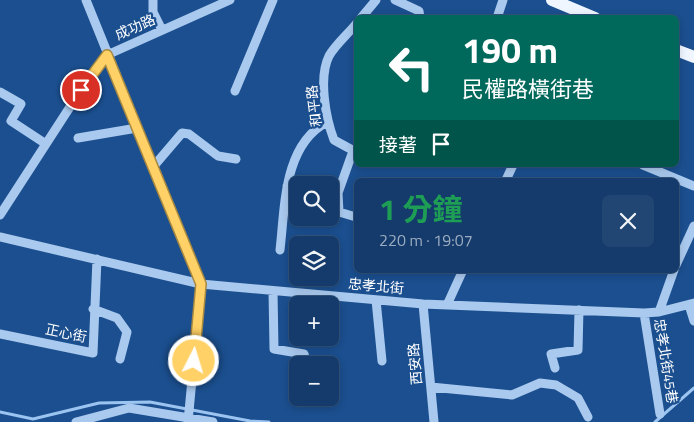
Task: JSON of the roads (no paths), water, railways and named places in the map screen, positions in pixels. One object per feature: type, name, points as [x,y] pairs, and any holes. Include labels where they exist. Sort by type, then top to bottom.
[{"type":"main road","points":[[560,2],[586,15]]},
{"type":"main road","points":[[679,51],[694,57]]},
{"type":"street","points":[[86,0],[201,284],[188,420]]},
{"type":"street","points":[[153,0],[153,12],[162,30]]},
{"type":"street","name":"成功路","points":[[107,55],[230,0]]},
{"type":"street","points":[[235,91],[273,0]]},
{"type":"street","points":[[364,15],[376,0]]},
{"type":"street","points":[[395,0],[419,11],[420,15]]},
{"type":"street","points":[[498,15],[503,0]]},
{"type":"street","name":"和平路","points":[[354,26],[329,56],[324,72],[327,122],[334,140],[354,150]]},
{"type":"street","points":[[0,215],[90,76],[107,55]]},
{"type":"street","points":[[0,92],[21,104],[11,121],[46,144]]},
{"type":"street","points":[[280,250],[287,186],[293,163],[314,129],[327,122]]},
{"type":"street","points":[[78,138],[137,128]]},
{"type":"street","points":[[153,167],[182,133],[189,134],[218,156],[236,158]]},
{"type":"street","points":[[339,183],[354,153]]},
{"type":"street","points":[[648,167],[675,178]]},
{"type":"street","points":[[679,180],[694,186]]},
{"type":"street","points":[[339,212],[354,216]]},
{"type":"street","points":[[679,258],[694,226]]},
{"type":"street","name":"忠孝北街","points":[[0,237],[201,284],[273,291],[423,304],[644,313],[659,312],[692,304]]},
{"type":"street","name":"正心街","points":[[0,334],[93,353],[93,309],[97,259]]},
{"type":"street","points":[[446,305],[462,273]]},
{"type":"street","points":[[659,312],[673,273]]},
{"type":"street","points":[[273,291],[274,349],[304,354],[305,356]]},
{"type":"street","points":[[376,300],[382,361]]},
{"type":"street","name":"西安路","points":[[423,304],[434,422]]},
{"type":"street","points":[[692,304],[694,321]]},
{"type":"street","points":[[93,309],[117,318],[126,332],[120,359]]},
{"type":"street","points":[[555,368],[551,354],[578,350],[579,310]]},
{"type":"street","name":"忠孝北街45巷","points":[[644,313],[660,414]]},
{"type":"street","points":[[431,387],[512,395],[540,383],[556,385],[578,398],[588,417]]},
{"type":"street","points":[[76,422],[129,408],[188,420],[213,422]]},
{"type":"waterway","points":[[655,422],[694,388]]},
{"type":"waterway","points":[[0,412],[33,419],[99,403],[150,402],[250,421],[269,422]]}]
